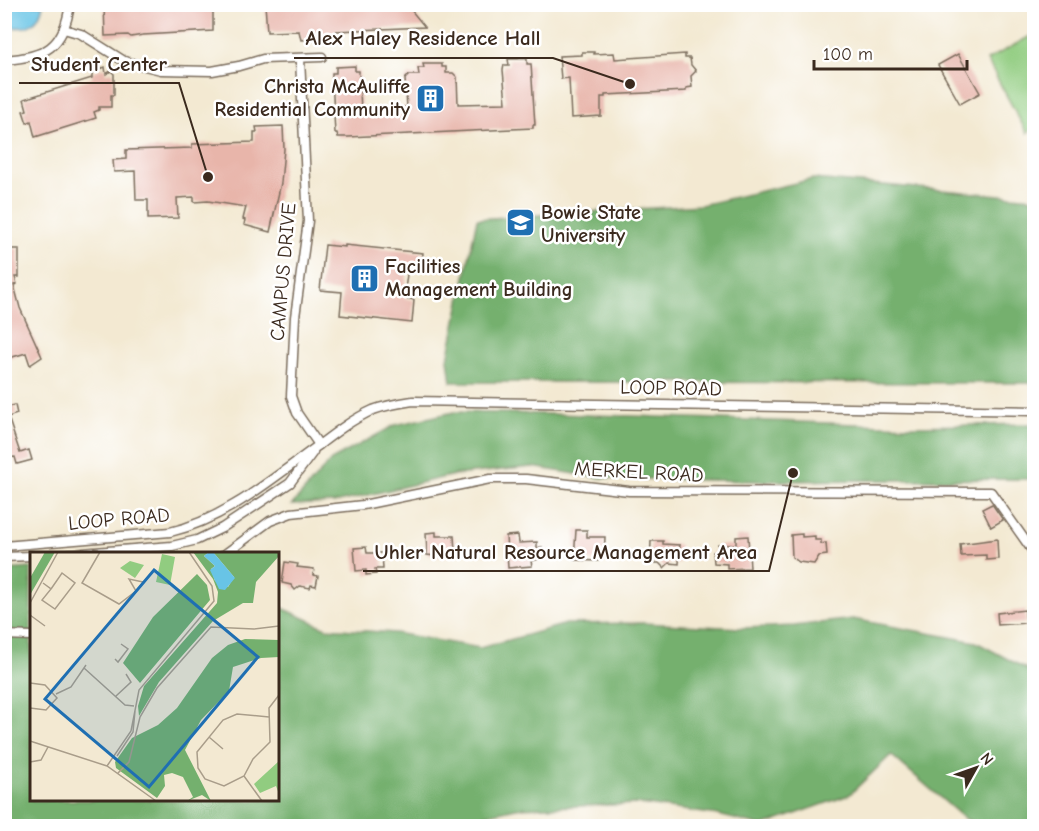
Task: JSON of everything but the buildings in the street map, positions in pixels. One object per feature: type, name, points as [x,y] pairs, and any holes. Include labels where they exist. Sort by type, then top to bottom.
[{"type":"street","points":[[4,60],[42,54],[57,40],[64,29],[70,4]]},
{"type":"street","points":[[64,29],[81,34],[124,61],[161,70],[212,71],[263,59],[322,57]]},
{"type":"street","name":"CAMPUS DRIVE","points":[[300,59],[308,220],[295,317],[291,396],[297,413],[319,445]]},
{"type":"street","name":"LOOP ROAD","points":[[4,546],[170,532],[192,527],[216,516],[237,502],[346,424],[373,410],[391,404],[413,401],[1035,411]]},
{"type":"street","name":"LOOP ROAD","points":[[95,552],[172,546],[197,540],[222,528],[290,483],[319,445]]},
{"type":"street","name":"MERKEL ROAD","points":[[228,552],[270,521],[291,513],[363,505],[490,479],[526,479],[629,491],[991,492],[1035,553]]},
{"type":"street","points":[[4,557],[30,556]]},
{"type":"street","points":[[4,635],[30,636]]},
{"type":"green space","points":[[1034,34],[1034,128],[1027,133],[987,60]]},
{"type":"green space","points":[[813,179],[1034,198],[1034,383],[451,382],[448,359],[477,219],[701,205]]},
{"type":"green space","points":[[454,412],[911,426],[1034,424],[1034,479],[759,481],[601,478],[532,467],[454,475],[334,503],[292,505],[331,460],[395,425]]},
{"type":"green space","points":[[30,568],[30,801],[279,801],[279,606],[326,628],[395,633],[480,648],[566,624],[642,623],[742,628],[794,626],[853,619],[976,642],[1034,673],[1034,826],[985,826],[965,819],[891,755],[849,795],[762,826],[718,815],[640,804],[516,808],[438,826],[5,826],[5,570]]},
{"type":"water","points":[[9,4],[43,5],[33,24],[18,28],[12,27],[7,16]]},
{"type":"place","name":"Alex Haley Residence Hall","points":[[630,84]]},
{"type":"place","name":"Christa McAuliffe Residential Community","points":[[431,98]]},
{"type":"place","name":"Student Center","points":[[208,177]]},
{"type":"place","name":"Bowie State University","points":[[520,223]]},
{"type":"place","name":"Facilities Management Building","points":[[364,278]]},
{"type":"place","name":"Uhler Natural Resource Management Area","points":[[793,473]]}]
